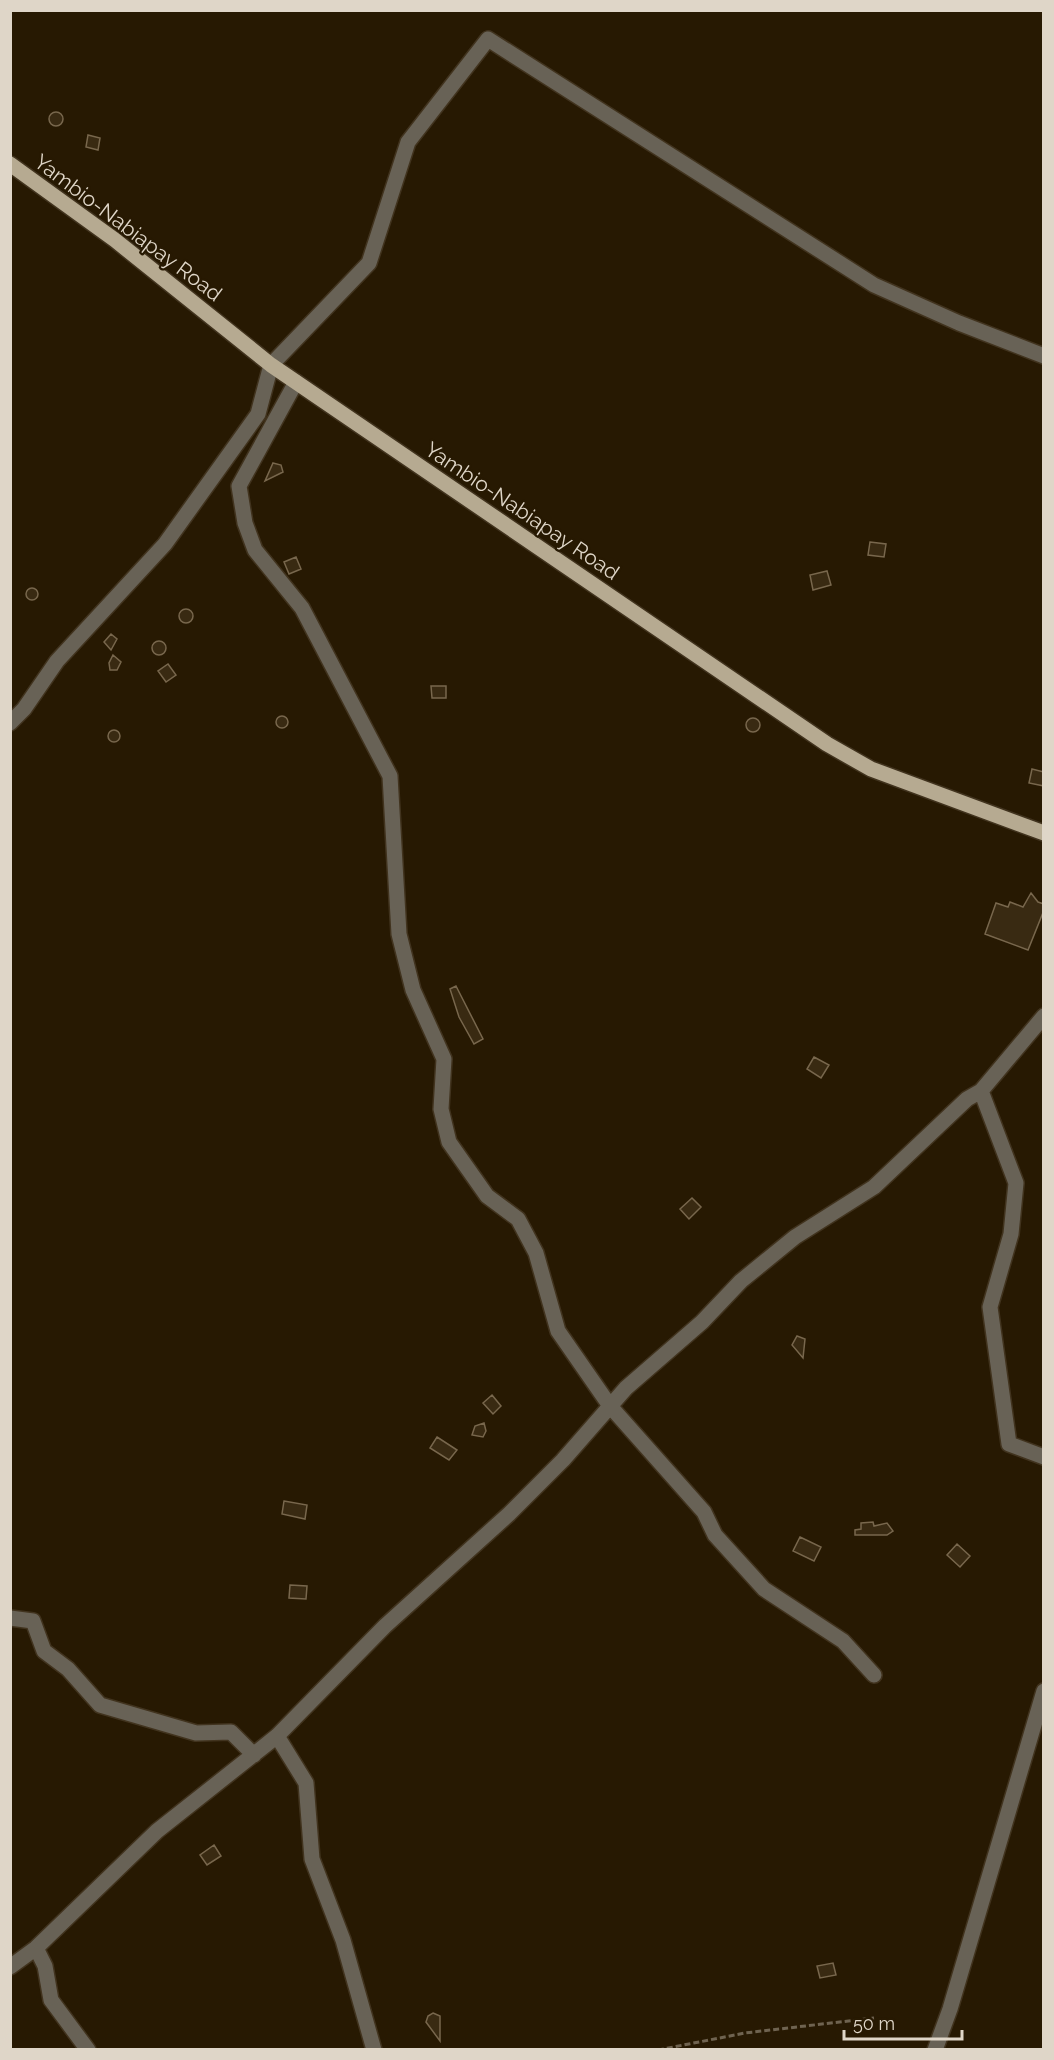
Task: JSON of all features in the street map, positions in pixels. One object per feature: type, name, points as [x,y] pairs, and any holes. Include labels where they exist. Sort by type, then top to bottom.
[{"type":"main road","name":"Yambio-Nabiapay Road","points":[[10,164],[115,240],[271,365],[827,744],[871,769],[1042,829]]},
{"type":"street","points":[[10,723],[24,709],[57,661],[165,544],[258,414],[271,365],[369,263],[408,142],[488,39],[874,285],[959,323],[1044,356]]},
{"type":"street","points":[[296,382],[239,486],[245,523],[255,550],[302,608],[390,776],[399,934],[413,990],[444,1059],[441,1109],[449,1142],[487,1196],[518,1219],[536,1253],[558,1331],[610,1406],[704,1512],[715,1535],[764,1589],[843,1641],[874,1675]]},
{"type":"street","points":[[10,1967],[36,1948],[157,1831],[277,1736],[385,1626],[509,1514],[563,1460],[626,1388],[702,1322],[741,1281],[795,1237],[874,1187],[967,1099],[981,1091],[1044,1016]]},
{"type":"street","points":[[981,1091],[1016,1183],[1011,1234],[990,1307],[1009,1444],[1044,1457]]},
{"type":"street","points":[[10,1618],[33,1621],[44,1651],[68,1670],[100,1706],[196,1733],[231,1732],[254,1755]]},
{"type":"street","points":[[935,2049],[950,2009],[1044,1690]]},
{"type":"street","points":[[277,1736],[306,1783],[312,1859],[343,1940],[374,2049]]},
{"type":"street","points":[[36,1948],[45,1966],[51,2000],[88,2049]]},
{"type":"path","points":[[658,2049],[744,2033],[874,2018]]},
{"type":"building","points":[[56,112],[61,114],[63,119],[61,124],[56,126],[51,124],[49,119],[51,114]]},
{"type":"building","points":[[88,135],[100,138],[98,150],[86,147]]},
{"type":"building","points":[[273,463],[281,465],[283,472],[265,481]]},
{"type":"building","points":[[870,542],[886,544],[884,557],[868,555]]},
{"type":"building","points":[[296,557],[301,569],[289,574],[284,562]]},
{"type":"building","points":[[827,571],[831,585],[813,590],[810,575]]},
{"type":"building","points":[[34,588],[37,589],[37,599],[30,600],[27,599],[26,592],[27,589]]},
{"type":"building","points":[[186,609],[191,611],[193,616],[191,621],[186,623],[181,621],[179,616],[181,611]]},
{"type":"building","points":[[111,634],[117,639],[111,650],[104,642]]},
{"type":"building","points":[[159,641],[164,643],[166,648],[164,653],[159,655],[154,653],[152,648],[154,643]]},
{"type":"building","points":[[113,655],[121,662],[117,670],[110,670],[109,663]]},
{"type":"building","points":[[168,664],[176,675],[166,682],[158,671]]},
{"type":"building","points":[[431,686],[446,686],[446,698],[432,698]]},
{"type":"building","points":[[284,716],[287,717],[287,727],[280,728],[277,727],[276,720],[277,717]]},
{"type":"building","points":[[753,718],[758,720],[760,725],[758,730],[753,732],[748,730],[746,725],[748,720]]},
{"type":"building","points":[[116,730],[119,731],[119,741],[112,742],[109,741],[108,734],[109,731]]},
{"type":"building","points":[[1032,769],[1044,772],[1044,786],[1029,783]]},
{"type":"building","points":[[1031,893],[1038,902],[1044,904],[1044,910],[1028,950],[985,934],[996,903],[1008,907],[1010,902],[1023,907]]},
{"type":"building","points":[[456,986],[483,1039],[474,1044],[459,1017],[450,989]]},
{"type":"building","points":[[814,1057],[829,1065],[821,1078],[807,1069]]},
{"type":"building","points":[[692,1198],[701,1207],[689,1219],[680,1209]]},
{"type":"building","points":[[797,1336],[805,1339],[803,1358],[792,1345]]},
{"type":"building","points":[[492,1395],[501,1406],[493,1414],[483,1403]]},
{"type":"building","points":[[484,1423],[486,1431],[483,1437],[472,1435],[475,1426]]},
{"type":"building","points":[[437,1437],[457,1450],[449,1460],[430,1448]]},
{"type":"building","points":[[284,1501],[307,1505],[305,1519],[282,1514]]},
{"type":"building","points":[[873,1522],[874,1526],[887,1523],[893,1531],[887,1535],[855,1535],[855,1530],[861,1529],[861,1523]]},
{"type":"building","points":[[800,1537],[821,1547],[814,1561],[793,1551]]},
{"type":"building","points":[[957,1544],[970,1556],[960,1567],[947,1555]]},
{"type":"building","points":[[290,1585],[307,1586],[306,1599],[289,1598]]},
{"type":"building","points":[[214,1845],[221,1856],[207,1865],[200,1855]]},
{"type":"building","points":[[833,1963],[836,1975],[820,1978],[817,1966]]},
{"type":"building","points":[[433,2013],[440,2016],[440,2041],[426,2022],[428,2016]]}]
